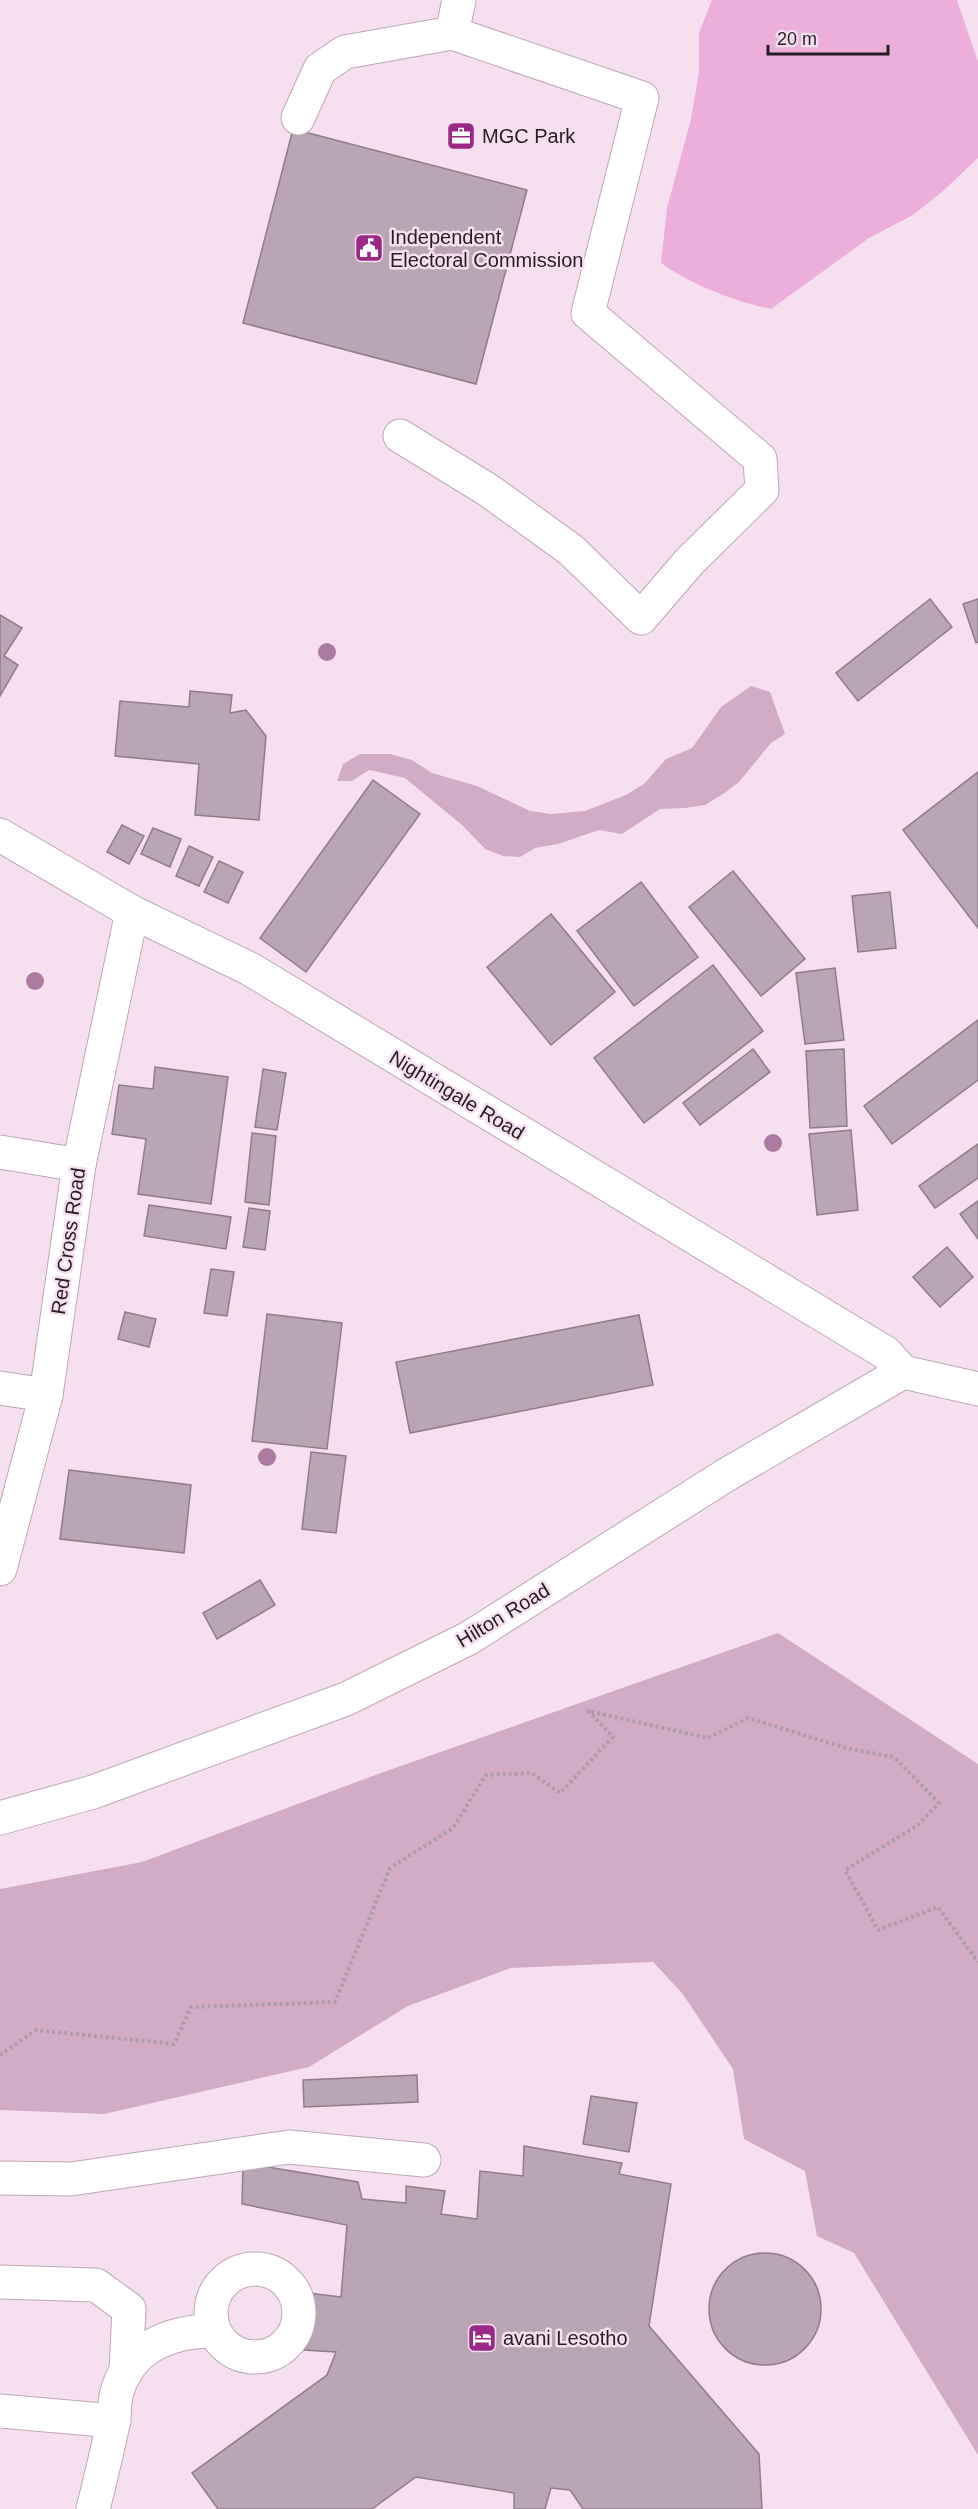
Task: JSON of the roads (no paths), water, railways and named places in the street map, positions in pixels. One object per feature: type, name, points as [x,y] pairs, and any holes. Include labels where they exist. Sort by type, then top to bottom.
[{"type":"street","points":[[452,33],[459,0]]},
{"type":"street","points":[[298,118],[320,69],[345,52],[452,33],[642,98],[588,313],[760,459],[762,490],[689,562],[641,618],[571,549],[488,490],[400,436]]},
{"type":"street","name":"Nightingale Road","points":[[0,835],[132,912],[250,969],[886,1353],[903,1372]]},
{"type":"street","name":"Red Cross Road","points":[[0,1569],[46,1395],[80,1165],[132,912]]},
{"type":"street","points":[[0,1152],[80,1165]]},
{"type":"street","points":[[903,1372],[978,1389]]},
{"type":"street","name":"Hilton Road","points":[[0,1818],[93,1792],[346,1699],[367,1689],[469,1638],[726,1475],[903,1372]]},
{"type":"street","points":[[0,1388],[46,1395]]},
{"type":"street","points":[[0,2178],[71,2179],[290,2147],[424,2160]]},
{"type":"street","points":[[0,2282],[96,2285],[129,2308],[126,2372]]},
{"type":"street","points":[[93,2509],[114,2421],[116,2396],[126,2372],[142,2352],[164,2338],[188,2331],[214,2331]]},
{"type":"street","points":[[0,2411],[114,2421]]},
{"type":"place","name":"MGC Park","points":[[461,136]]},
{"type":"place","name":"Independent Electoral Commission","points":[[369,248]]},
{"type":"place","name":"avani Lesotho","points":[[482,2338]]}]
